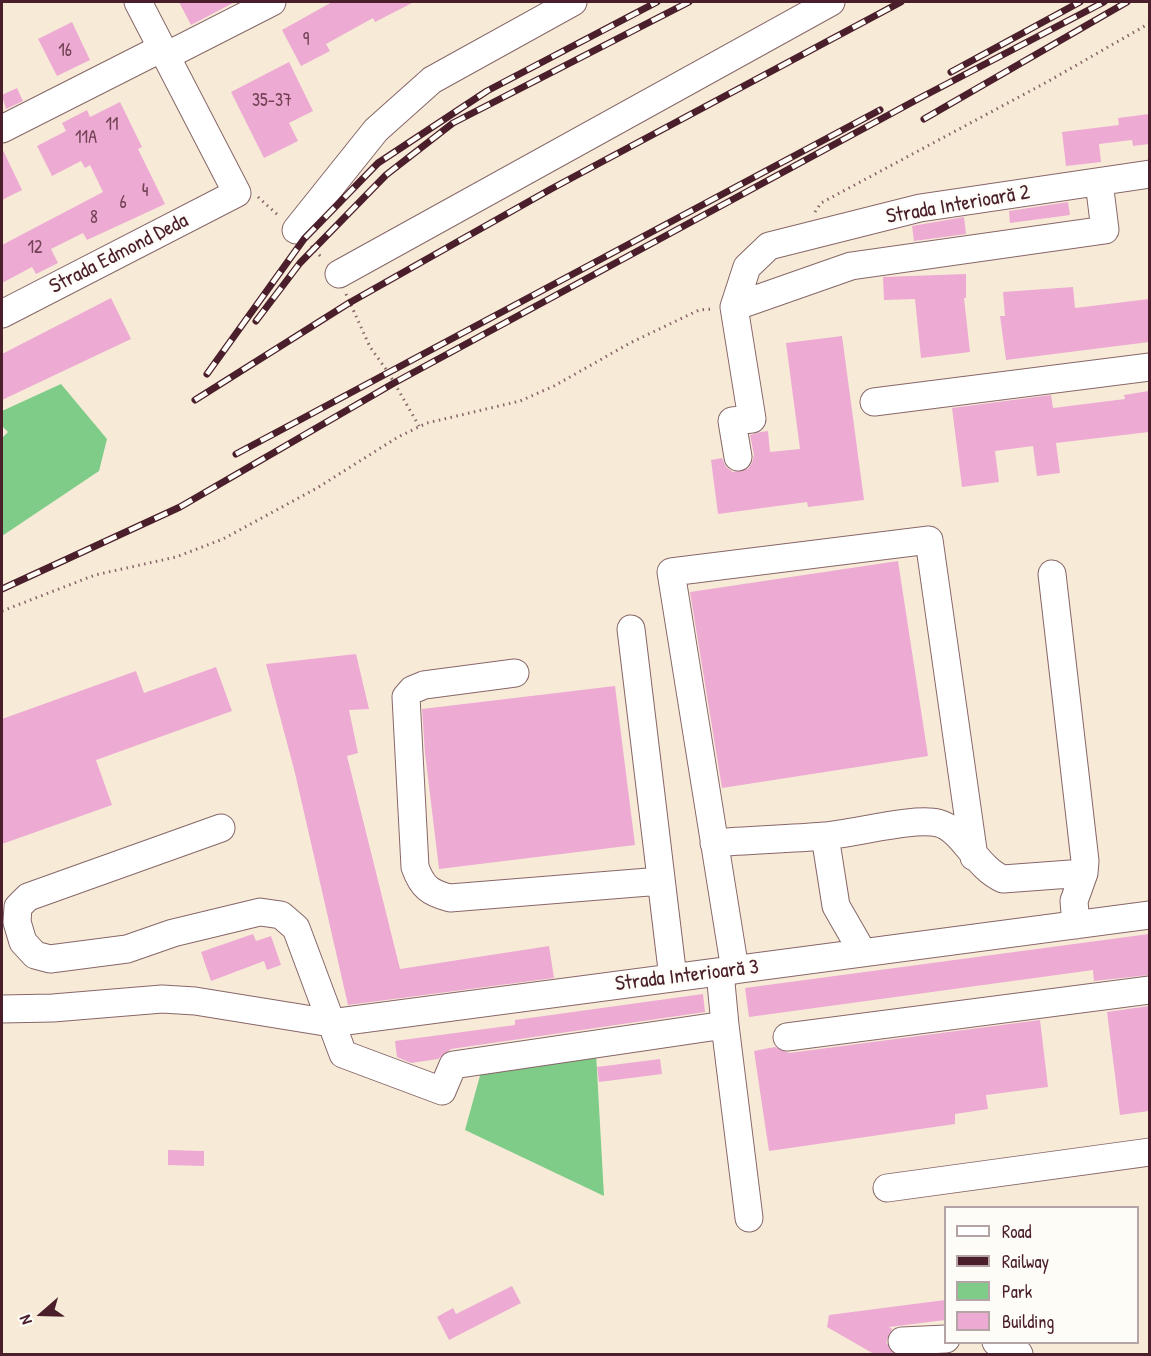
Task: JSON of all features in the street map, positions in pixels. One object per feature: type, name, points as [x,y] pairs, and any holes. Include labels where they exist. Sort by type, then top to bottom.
[{"type":"street","points":[[138,2],[164,52]]},
{"type":"street","points":[[2,129],[272,2]]},
{"type":"street","points":[[296,230],[376,130],[432,80],[573,2]]},
{"type":"street","points":[[339,274],[831,2]]},
{"type":"street","name":"Strada Edmond Deda","points":[[2,314],[237,193],[164,52]]},
{"type":"street","name":"Strada Interioară 2","points":[[735,307],[747,267],[769,246],[920,208],[1149,174]]},
{"type":"street","points":[[738,456],[732,422],[752,419],[735,307],[851,266],[1105,230],[1099,182]]},
{"type":"street","points":[[874,402],[1149,367]]},
{"type":"street","points":[[749,1218],[725,1026],[727,971],[714,843],[671,572],[929,540],[974,857]]},
{"type":"street","points":[[1052,573],[1084,849],[1084,873],[1074,901],[1076,925]]},
{"type":"street","points":[[631,629],[673,978]]},
{"type":"street","points":[[515,673],[424,685],[412,690],[406,697],[415,867],[421,883],[433,894],[450,898],[661,881]]},
{"type":"street","points":[[714,843],[825,836],[919,823],[938,823],[950,829],[992,874],[1004,879],[1084,873]]},
{"type":"street","points":[[221,828],[28,897],[18,907],[17,922],[23,942],[35,956],[50,959],[127,949],[173,933],[260,912],[280,915],[296,928],[343,1054],[442,1091],[453,1065],[725,1026]]},
{"type":"street","points":[[825,836],[836,906],[863,953]]},
{"type":"street","name":"Strada Interioară 3","points":[[2,1009],[53,1008],[162,999],[331,1023],[1149,915]]},
{"type":"street","points":[[787,1037],[1149,990]]},
{"type":"street","points":[[887,1188],[1149,1152]]},
{"type":"street","points":[[902,1341],[944,1339]]},
{"type":"street","points":[[1000,1344],[1019,1354]]},
{"type":"path","points":[[795,240],[821,203],[1047,82],[1149,23]]},
{"type":"path","points":[[339,274],[360,328],[420,427]]},
{"type":"path","points":[[2,611],[95,575],[176,557],[223,539],[317,489],[398,437],[420,427],[520,401],[554,386],[630,343],[699,310],[735,307]]},
{"type":"green space","points":[[61,384],[107,439],[99,471],[2,536],[2,438],[8,432],[2,426],[2,411]]},
{"type":"green space","points":[[596,1053],[604,1196],[465,1130],[481,1072]]},
{"type":"building","points":[[179,2],[235,2],[191,25]]},
{"type":"building","points":[[332,2],[414,2],[375,22],[373,18],[326,44],[330,51],[301,66],[282,30]]},
{"type":"building","points":[[72,22],[90,60],[57,76],[38,39]]},
{"type":"building","points":[[289,62],[313,111],[289,123],[298,141],[264,158],[231,92]]},
{"type":"building","points":[[17,88],[23,101],[6,109],[2,95]]},
{"type":"building","points":[[120,102],[142,147],[138,149],[165,204],[87,240],[83,233],[51,249],[58,263],[36,274],[32,267],[2,283],[2,245],[103,192],[90,165],[85,168],[81,161],[52,176],[37,146],[66,131],[62,123],[87,110],[90,117]]},
{"type":"building","points":[[1149,114],[1149,144],[1133,146],[1132,140],[1099,144],[1101,162],[1066,166],[1062,132],[1119,125],[1118,118]]},
{"type":"building","points":[[2,148],[22,190],[2,200]]},
{"type":"building","points":[[1068,202],[1070,215],[1010,223],[1009,211]]},
{"type":"building","points":[[964,217],[966,234],[914,241],[912,226]]},
{"type":"building","points":[[966,274],[966,298],[964,298],[970,352],[921,358],[915,299],[884,300],[883,277]]},
{"type":"building","points":[[1073,287],[1075,308],[1149,299],[1149,342],[1006,360],[1000,316],[1005,316],[1003,292]]},
{"type":"building","points":[[111,298],[131,339],[2,400],[2,354]]},
{"type":"building","points":[[842,336],[864,500],[808,507],[807,502],[718,514],[711,460],[722,458],[726,467],[733,472],[748,469],[754,455],[750,435],[768,431],[770,452],[800,449],[786,343]]},
{"type":"building","points":[[1149,391],[1149,432],[1056,443],[1060,473],[1037,476],[1033,446],[995,451],[999,482],[962,487],[952,408],[1051,395],[1053,408],[1125,399],[1124,395]]},
{"type":"building","points":[[898,561],[928,756],[722,788],[690,592]]},
{"type":"building","points":[[356,654],[369,709],[349,710],[358,753],[347,756],[400,969],[549,946],[554,978],[348,1005],[295,773],[266,664]]},
{"type":"building","points":[[216,667],[232,711],[96,760],[112,805],[2,844],[2,719],[136,671],[144,693]]},
{"type":"building","points":[[615,686],[635,845],[439,869],[422,709]]},
{"type":"building","points":[[253,934],[256,941],[271,936],[281,965],[267,970],[264,961],[211,981],[201,952]]},
{"type":"building","points":[[1149,934],[1149,975],[1094,981],[1093,970],[749,1017],[745,988]]},
{"type":"building","points":[[703,994],[705,1012],[451,1049],[438,1059],[411,1063],[397,1057],[395,1041],[515,1025],[515,1020]]},
{"type":"building","points":[[1149,1006],[1149,1111],[1120,1115],[1107,1012]]},
{"type":"building","points":[[1040,1020],[1048,1087],[986,1095],[988,1109],[955,1114],[955,1124],[769,1151],[754,1051],[775,1047],[789,1053]]},
{"type":"building","points":[[660,1059],[662,1074],[599,1082],[597,1067]]},
{"type":"building","points":[[168,1150],[204,1151],[204,1166],[168,1165]]},
{"type":"building","points":[[512,1286],[521,1303],[449,1340],[437,1317],[453,1308],[456,1314]]},
{"type":"building","points":[[944,1300],[944,1320],[889,1327],[892,1329],[886,1342],[894,1354],[874,1354],[827,1327],[829,1315]]},
{"type":"railway","points":[[207,374],[304,239],[378,163],[487,91],[657,2]]},
{"type":"railway","points":[[256,321],[300,263],[386,175],[453,123],[689,2]]},
{"type":"railway","points":[[195,400],[349,303],[551,189],[901,2]]},
{"type":"railway","points":[[951,72],[1080,2]]},
{"type":"railway","points":[[2,589],[180,507],[394,383],[918,99],[1104,2]]},
{"type":"railway","points":[[924,119],[1127,2]]},
{"type":"railway","points":[[236,454],[880,110]]}]
